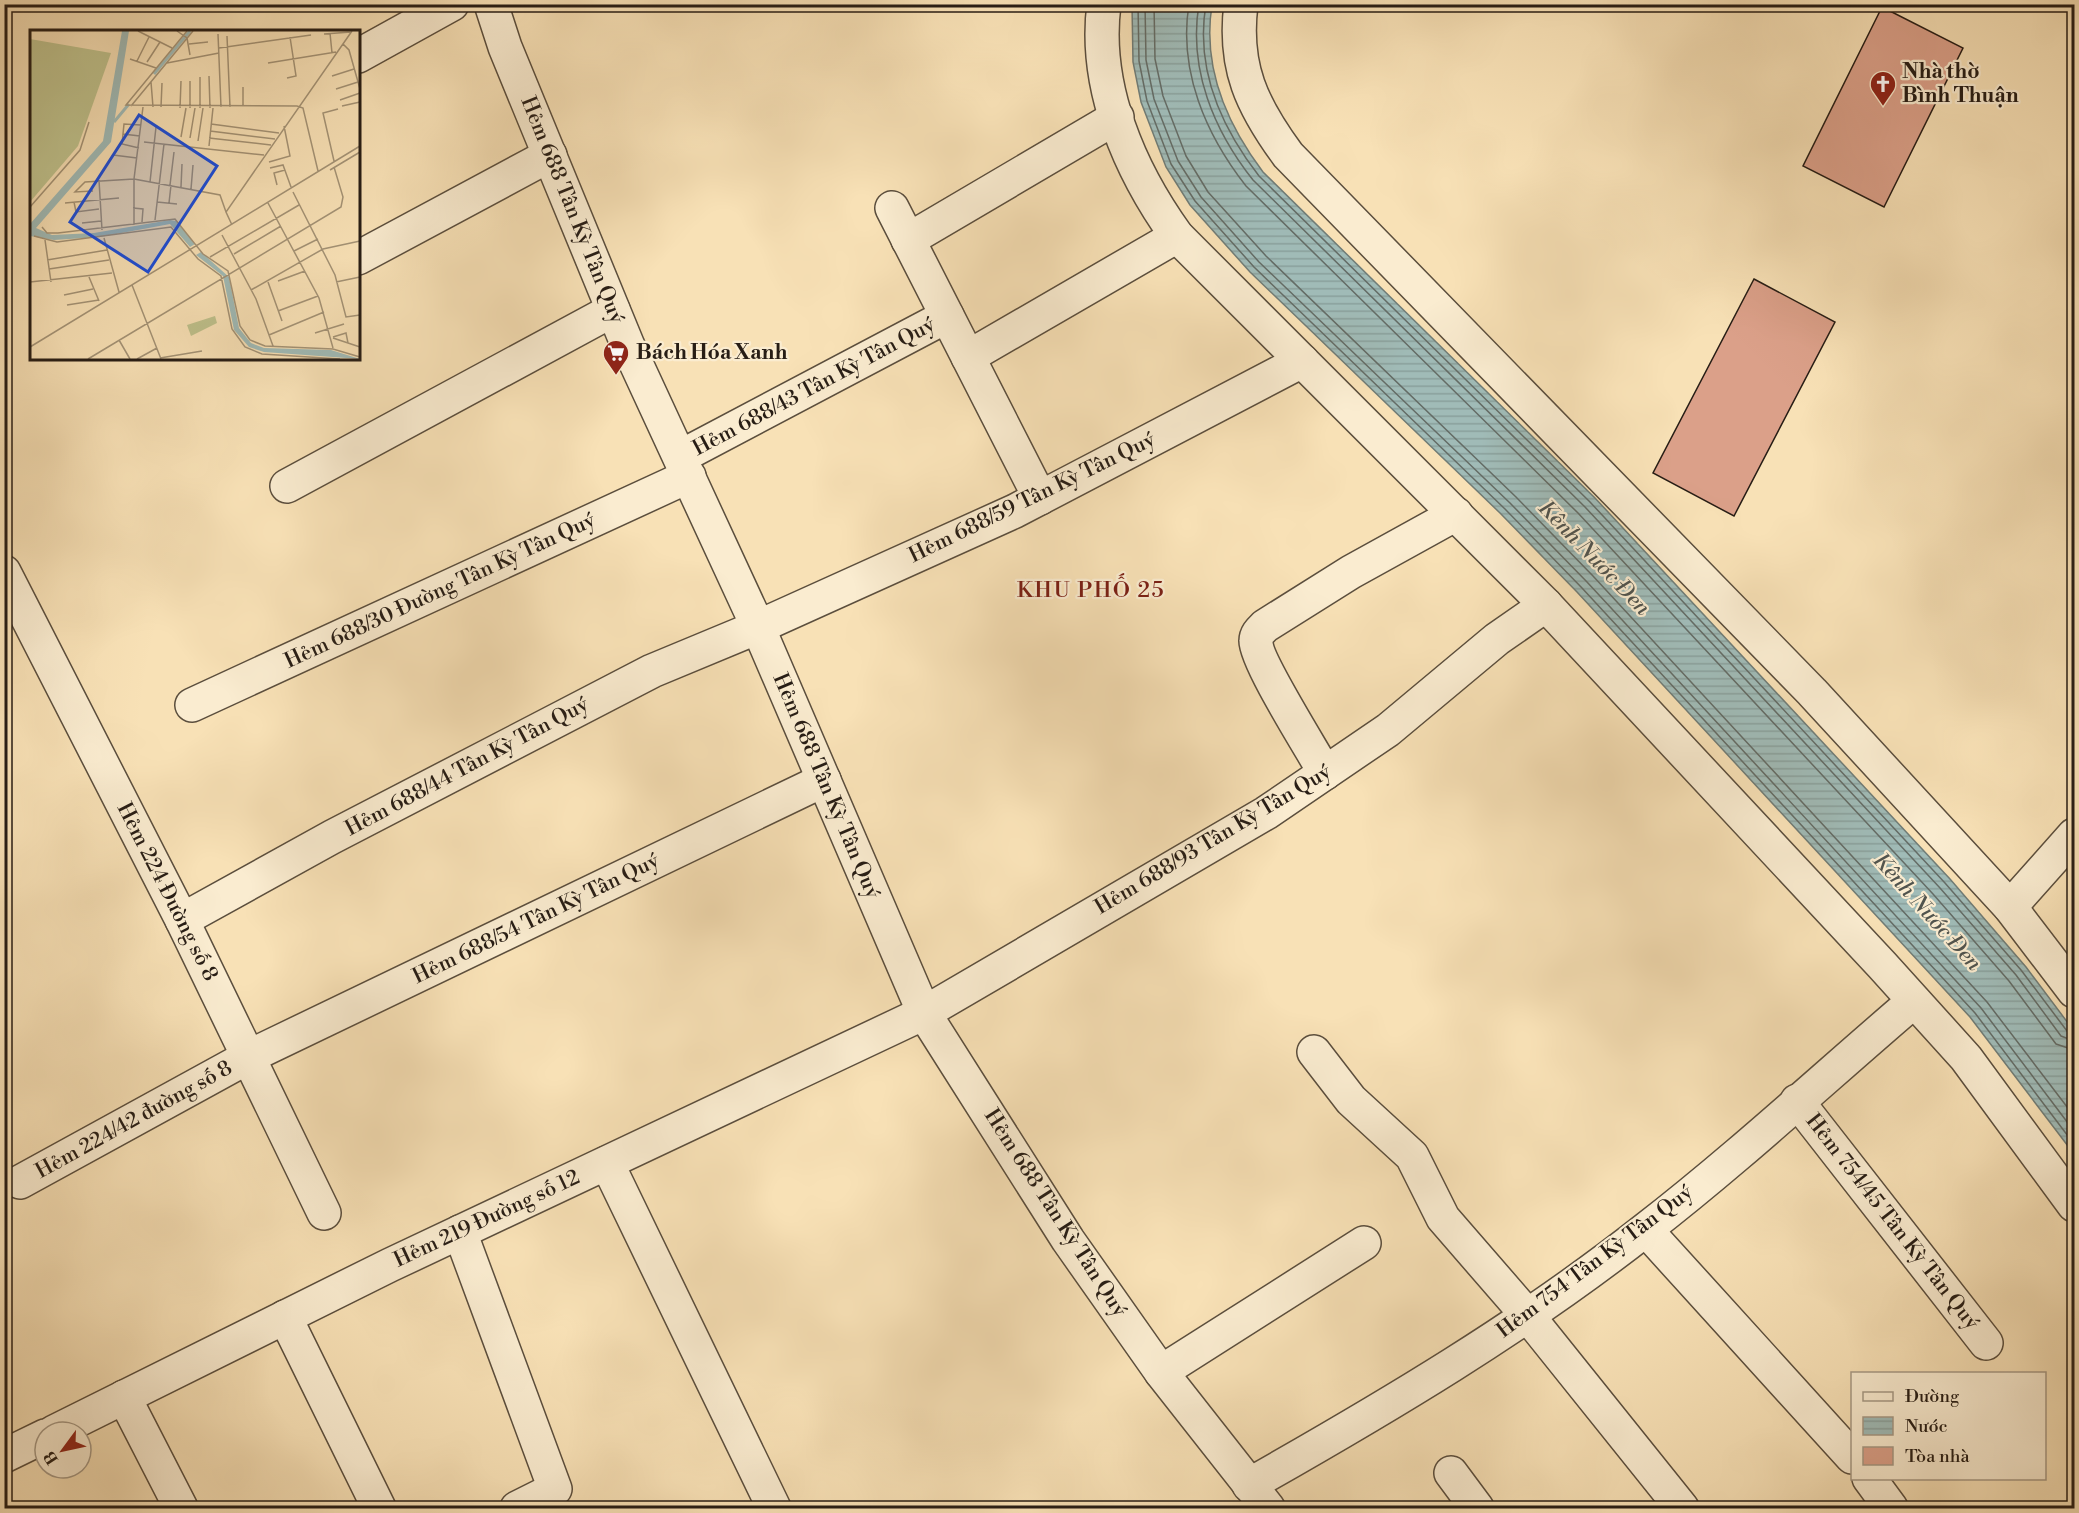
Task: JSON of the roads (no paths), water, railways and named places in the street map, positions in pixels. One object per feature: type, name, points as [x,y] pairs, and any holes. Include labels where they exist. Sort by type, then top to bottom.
[{"type":"street","points":[[360,55],[452,4]]},
{"type":"street","name":"Hẻm 688 Tân Kỳ Tân Quý","points":[[491,4],[505,47],[613,309],[758,627],[924,1013],[1068,1240],[1161,1372],[1259,1497]]},
{"type":"street","points":[[1104,4],[1105,54],[1125,148],[1140,179],[1177,236],[1546,604],[1914,1001],[1966,1058],[2074,1205]]},
{"type":"street","points":[[1241,4],[1239,52],[1245,80],[1255,105],[1288,155],[1812,692],[2010,907],[2074,991]]},
{"type":"street","points":[[908,240],[1117,117]]},
{"type":"street","points":[[360,257],[550,155]]},
{"type":"street","points":[[892,208],[1040,498]]},
{"type":"street","points":[[968,357],[1177,236]]},
{"type":"street","points":[[287,486],[613,309]]},
{"type":"street","name":"Hẻm 688/43 Tân Kỳ Tân Quý","points":[[684,466],[947,316]]},
{"type":"street","name":"Hẻm 688/59 Tân Kỳ Tân Quý","points":[[758,627],[1040,498],[1302,361]]},
{"type":"street","name":"Hẻm 688/30 Đường Tân Kỳ Tân Quý","points":[[192,705],[684,466]]},
{"type":"street","points":[[1325,773],[1262,657],[1256,641],[1258,633],[1265,626],[1350,572],[1456,514]]},
{"type":"street","name":"Hẻm 224 Đường số 8","points":[[4,572],[182,920],[324,1213]]},
{"type":"street","name":"Hẻm 688/93 Tân Kỳ Tân Quý","points":[[924,1013],[1266,813],[1388,730],[1497,639],[1546,604]]},
{"type":"street","name":"Hẻm 688/44 Tân Kỳ Tân Quý","points":[[182,920],[332,837],[652,670],[758,627]]},
{"type":"street","name":"Hẻm 688/54 Tân Kỳ Tân Quý","points":[[248,1057],[824,780]]},
{"type":"street","points":[[2010,907],[2074,836]]},
{"type":"street","name":"Hẻm 754 Tân Kỳ Tân Quý","points":[[1259,1497],[1386,1405],[1528,1316],[1646,1230],[1914,1001]]},
{"type":"street","name":"Hẻm 219 Đường số 12","points":[[78,1420],[460,1232],[924,1013]]},
{"type":"street","points":[[1314,1052],[1352,1100],[1412,1156],[1443,1218],[1528,1316],[1682,1509]]},
{"type":"street","name":"Hẻm 224/42 đường số 8","points":[[20,1182],[248,1057]]},
{"type":"street","name":"Hẻm 754/45 Tân Kỳ Tân Quý","points":[[1797,1101],[1986,1343]]},
{"type":"street","points":[[607,1163],[774,1509]]},
{"type":"street","points":[[1646,1230],[1851,1456]]},
{"type":"street","points":[[460,1232],[555,1489],[517,1509]]},
{"type":"street","points":[[1161,1372],[1364,1243]]},
{"type":"street","points":[[285,1317],[379,1509]]},
{"type":"street","points":[[124,1397],[181,1509]]},
{"type":"street","points":[[4,1456],[33,1442]]},
{"type":"street","points":[[1451,1473],[1477,1509]]},
{"type":"street","points":[[1870,1480],[1891,1509]]},
{"type":"water","name":"Kênh Nước Đen","points":[[1132,5],[1212,5],[1211,50],[1220,93],[1238,134],[1263,172],[1595,498],[1950,879],[2026,967],[2074,1031],[2074,1154],[1970,1017],[1577,592],[1500,513],[1250,272],[1190,205],[1166,167],[1141,102],[1133,62]]},
{"type":"place","name":"Nhà thờ Bình Thuận","points":[[1883,107]]},
{"type":"place","name":"Bách Hóa Xanh","points":[[616,376]]},
{"type":"district","name":"KHU PHỐ 25","points":[[1091,590]]}]
